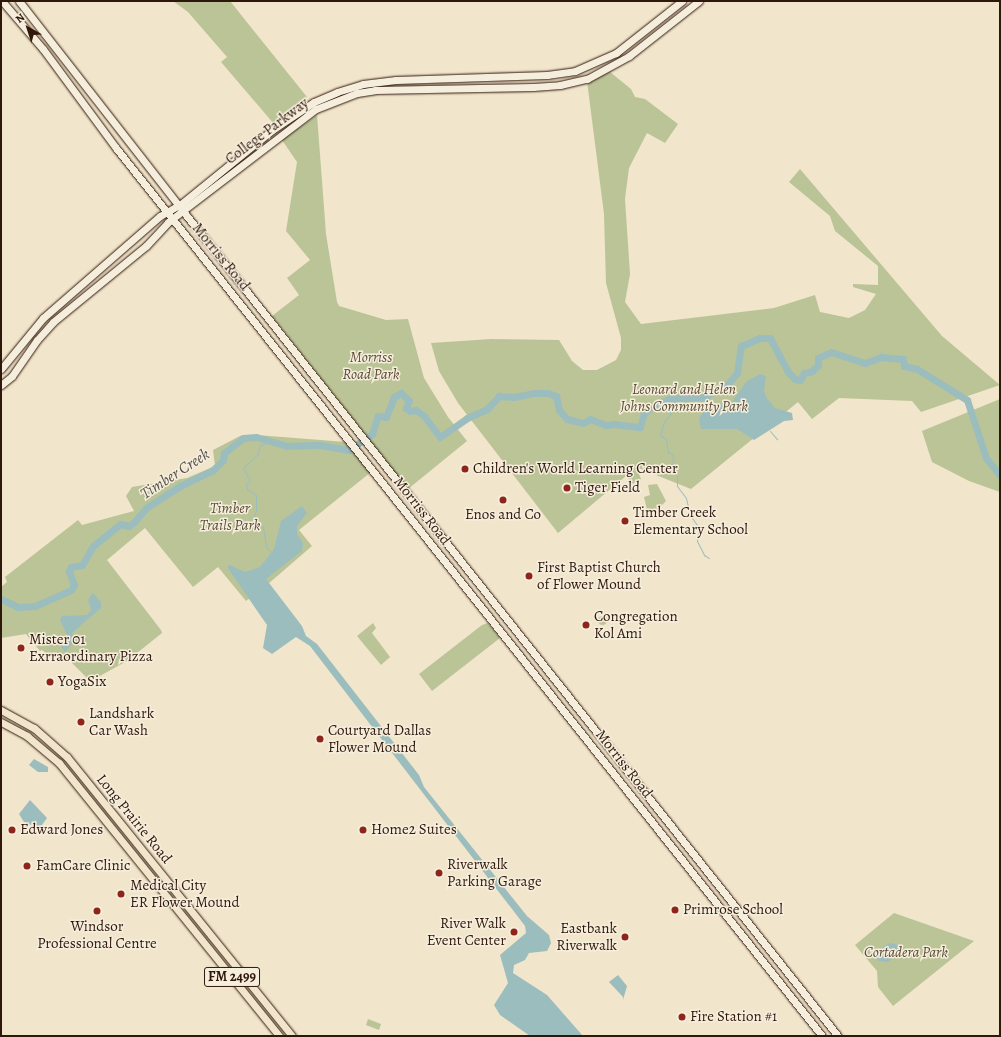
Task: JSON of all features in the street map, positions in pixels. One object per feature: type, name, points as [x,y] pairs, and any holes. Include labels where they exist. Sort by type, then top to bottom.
[{"type":"main road","name":"Morriss Road","points":[[2,1],[173,219],[822,1036]]},
{"type":"main road","name":"Morriss Road","points":[[19,1],[183,212],[838,1036]]},
{"type":"main road","name":"College Parkway","points":[[1,369],[43,318],[167,211],[179,205],[293,115],[337,92],[363,84],[396,80],[547,75],[574,71],[616,53],[682,1]]},
{"type":"main road","name":"College Parkway","points":[[1,385],[12,376],[54,322],[146,246],[173,219],[297,122],[335,101],[375,90],[533,87],[560,85],[586,79],[630,56],[699,1]]},
{"type":"main road","name":"Long Prairie Road","points":[[1,710],[34,728],[67,757],[288,1035]]},
{"type":"main road","name":"Long Prairie Road","points":[[1,722],[27,736],[59,763],[279,1036]]},
{"type":"green space","points":[[173,1],[230,1],[307,97],[274,124],[221,62],[227,57],[188,12]]},
{"type":"green space","name":"Leonard and Helen Johns Community Park","points":[[610,72],[631,89],[635,97],[645,99],[678,124],[665,143],[647,133],[629,168],[625,199],[630,274],[625,302],[641,324],[774,308],[815,295],[820,312],[849,318],[865,310],[876,294],[853,287],[853,284],[878,285],[878,266],[835,231],[830,216],[789,182],[800,169],[942,336],[1000,385],[921,412],[912,401],[839,398],[812,419],[798,402],[691,489],[636,467],[641,479],[633,484],[626,476],[558,533],[458,403],[439,371],[431,343],[491,339],[559,340],[572,361],[583,370],[597,370],[616,360],[621,350],[621,338],[606,283],[604,214],[587,81]]},
{"type":"green space","name":"Morriss Road Park","points":[[317,115],[326,234],[337,302],[339,306],[386,320],[408,319],[424,378],[448,417],[467,441],[408,489],[272,316],[299,295],[287,278],[310,260],[286,231],[297,162],[282,140]]},
{"type":"green space","points":[[1000,399],[1000,492],[969,481],[932,462],[922,431]]},
{"type":"green space","name":"Timber Trails Park","points":[[257,435],[346,442],[371,472],[299,530],[312,546],[268,584],[246,601],[218,567],[193,587],[145,528],[107,560],[162,633],[127,661],[98,677],[87,678],[69,660],[51,657],[42,650],[40,651],[26,634],[1,638],[1,587],[7,582],[5,577],[78,520],[82,525],[134,511],[126,496],[132,487],[187,478],[215,466],[213,450],[240,436]]},
{"type":"green space","points":[[657,484],[666,501],[659,508],[647,510],[644,497],[650,495],[648,485]]},
{"type":"green space","points":[[600,616],[604,616],[606,620],[604,624],[600,624],[598,622],[598,618]]},
{"type":"green space","points":[[373,623],[376,628],[372,633],[390,657],[381,665],[357,636]]},
{"type":"green space","points":[[488,623],[500,638],[432,691],[419,674],[482,625]]},
{"type":"green space","name":"Cortadera Park","points":[[894,913],[974,941],[893,1006],[878,987],[877,971],[855,945]]},
{"type":"green space","points":[[368,1019],[381,1024],[379,1030],[366,1025]]},
{"type":"water","points":[[760,374],[766,376],[764,391],[766,397],[775,408],[792,413],[793,420],[784,421],[754,440],[737,429],[701,429],[699,418],[706,408],[732,402],[747,381]]},
{"type":"water","points":[[302,506],[307,513],[297,526],[297,534],[303,543],[302,551],[266,579],[302,626],[306,636],[317,644],[419,775],[424,787],[527,916],[549,935],[551,943],[547,951],[529,953],[525,960],[514,965],[513,973],[547,995],[583,1036],[530,1036],[500,1015],[494,1005],[508,983],[500,955],[526,933],[525,926],[310,646],[296,637],[272,654],[263,648],[267,625],[227,567],[230,565],[245,572],[260,567],[274,549],[281,521]]},
{"type":"water","points":[[93,593],[101,602],[101,608],[72,633],[73,643],[65,652],[59,644],[66,641],[68,637],[60,620],[62,616],[87,615],[91,610],[88,600]]},
{"type":"water","points":[[34,759],[48,767],[48,772],[38,772],[29,765]]},
{"type":"water","points":[[30,800],[47,818],[42,825],[36,827],[24,822],[19,814]]},
{"type":"water","points":[[890,943],[898,945],[900,953],[888,962],[879,961],[876,958],[879,949]]},
{"type":"water","points":[[618,975],[627,986],[623,1000],[623,997],[609,982]]},
{"type":"waterway","name":"Timber Creek","points":[[1,599],[18,607],[35,606],[71,590],[74,585],[69,571],[71,567],[82,565],[93,546],[120,524],[129,526],[146,508],[180,486],[213,470],[223,460],[224,453],[243,438],[256,437],[287,446],[320,445],[349,450],[372,434],[378,416],[386,417],[394,397],[401,393],[409,401],[406,408],[410,411],[416,410],[424,416],[440,437],[467,418],[487,409],[499,396],[514,397],[534,393],[548,393],[556,396],[559,410],[567,419],[583,423],[590,419],[606,425],[614,424],[640,427],[644,413],[651,407],[669,399],[704,397],[727,385],[737,373],[741,346],[760,338],[770,338],[788,372],[795,379],[800,380],[804,373],[812,371],[818,365],[818,358],[831,352],[865,363],[881,357],[903,359],[904,366],[917,369],[967,400],[986,458],[1000,475]]},
{"type":"waterway","points":[[669,399],[667,409],[671,413],[664,422],[660,435],[666,439],[668,452],[673,455],[672,470],[677,476],[677,486],[686,498],[690,515],[699,528],[697,541],[704,555],[709,558]]},
{"type":"waterway","points":[[770,431],[777,439]]},
{"type":"waterway","points":[[268,442],[260,445],[257,455],[243,468],[250,480],[246,484],[247,489],[256,495],[256,510],[253,519],[263,527],[266,547],[272,553]]},
{"type":"place","name":"Children's World Learning Center","points":[[465,469]]},
{"type":"place","name":"Tiger Field","points":[[567,488]]},
{"type":"place","name":"Enos and Co","points":[[503,500]]},
{"type":"place","name":"Timber Creek Elementary School","points":[[625,521]]},
{"type":"place","name":"First Baptist Church of Flower Mound","points":[[529,576]]},
{"type":"place","name":"Congregation Kol Ami","points":[[586,625]]},
{"type":"place","name":"Mister 01 Exrraordinary Pizza","points":[[21,648]]},
{"type":"place","name":"YogaSix","points":[[50,682]]},
{"type":"place","name":"Landshark Car Wash","points":[[81,722]]},
{"type":"place","name":"Courtyard Dallas Flower Mound","points":[[320,739]]},
{"type":"place","name":"Edward Jones","points":[[12,830]]},
{"type":"place","name":"Home2 Suites","points":[[363,830]]},
{"type":"place","name":"FamCare Clinic","points":[[27,866]]},
{"type":"place","name":"Riverwalk Parking Garage","points":[[439,873]]},
{"type":"place","name":"Medical City ER Flower Mound","points":[[121,894]]},
{"type":"place","name":"Primrose School","points":[[675,910]]},
{"type":"place","name":"Windsor Professional Centre","points":[[97,911]]},
{"type":"place","name":"River Walk Event Center","points":[[514,932]]},
{"type":"place","name":"Eastbank Riverwalk","points":[[625,937]]},
{"type":"place","name":"Fire Station #1","points":[[682,1017]]}]
